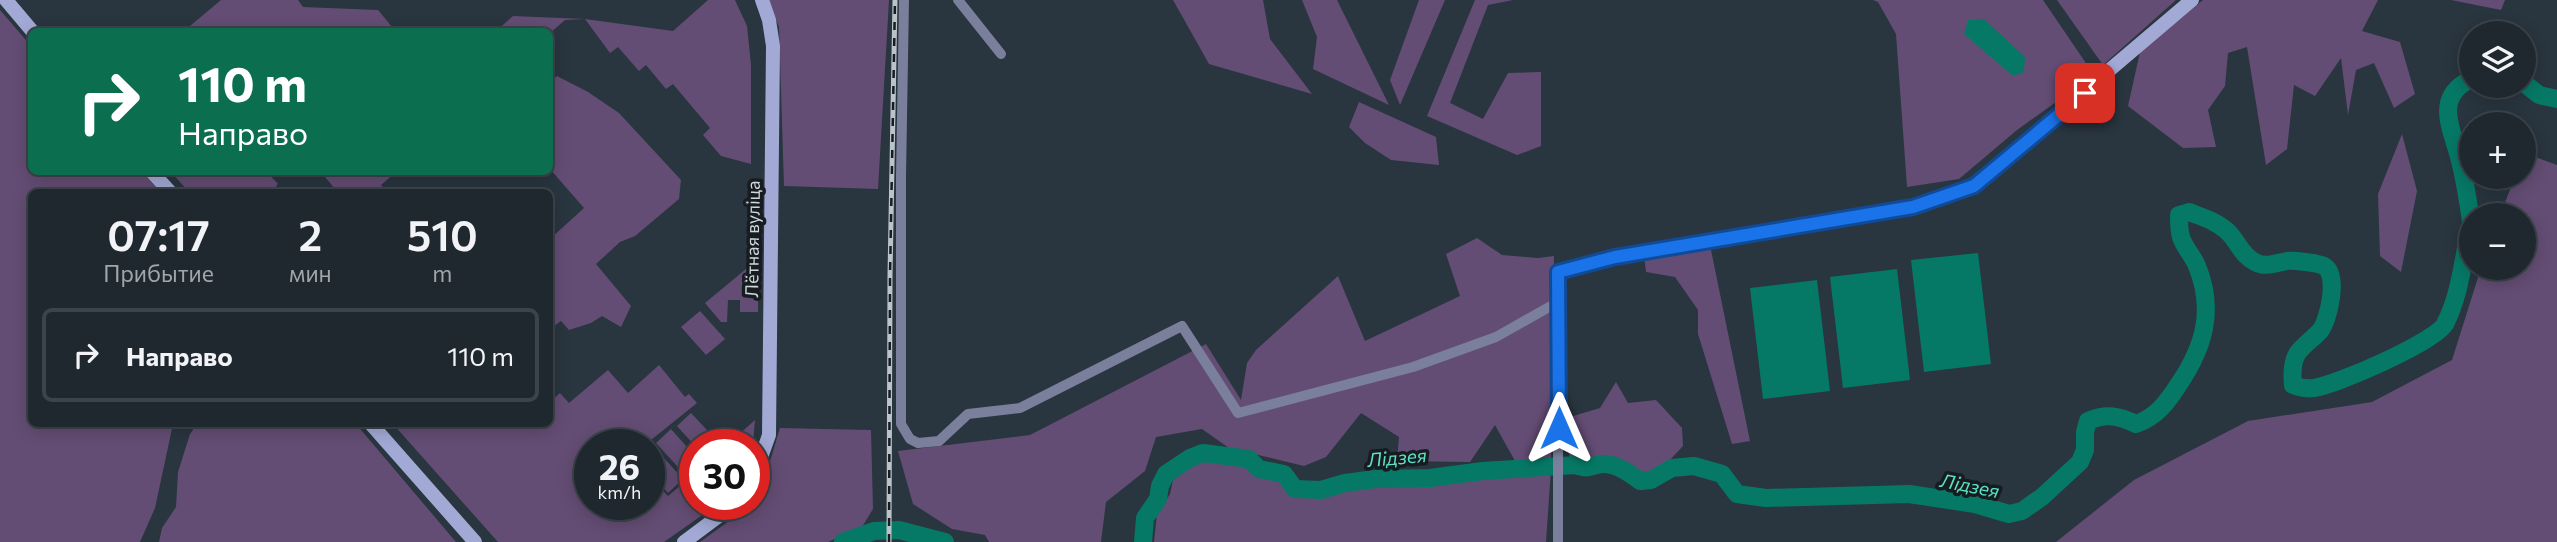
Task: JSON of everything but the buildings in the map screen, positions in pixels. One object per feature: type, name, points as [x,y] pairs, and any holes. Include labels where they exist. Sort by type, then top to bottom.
[{"type":"street","points":[[6,0],[30,28]]},
{"type":"street","name":"Лётная вуліца","points":[[762,0],[769,20],[773,46],[769,429]]},
{"type":"street","points":[[904,0],[901,424],[909,439],[918,443],[939,442],[968,414],[1020,408],[1182,326],[1238,414],[1413,367],[1496,337],[1558,302]]},
{"type":"street","points":[[958,0],[1001,54]]},
{"type":"street","points":[[1558,542],[1558,272],[1615,257],[1913,207],[1974,186],[2192,0]]},
{"type":"street","points":[[155,175],[167,189]]},
{"type":"street","points":[[374,427],[475,542]]},
{"type":"street","points":[[684,542],[714,520]]},
{"type":"shaded area","points":[[221,0],[298,0],[303,7],[378,10],[393,28],[354,27],[188,28]]},
{"type":"shaded area","points":[[708,0],[735,0],[747,26],[751,65],[751,164],[721,156],[703,135],[710,128],[673,84],[666,89],[646,65],[639,71],[618,47],[610,53],[585,19],[673,31]]},
{"type":"shaded area","points":[[768,0],[889,0],[878,189],[784,186],[779,27]]},
{"type":"shaded area","points":[[1173,0],[1263,0],[1270,39],[1312,94],[1209,64]]},
{"type":"shaded area","points":[[1302,0],[1337,0],[1389,105],[1313,69],[1317,37]]},
{"type":"shaded area","points":[[1419,0],[1445,0],[1400,105],[1390,80]]},
{"type":"shaded area","points":[[1475,0],[1513,0],[1488,5],[1450,103],[1483,119],[1508,73],[1541,72],[1541,146],[1517,155],[1427,116]]},
{"type":"shaded area","points":[[1873,0],[2043,0],[2094,75],[2017,130],[1959,179],[1907,187],[1896,34],[1878,2]]},
{"type":"shaded area","points":[[2057,0],[2176,0],[2103,65]]},
{"type":"shaded area","points":[[2203,0],[2378,0],[2362,31],[2400,42],[2415,94],[2394,108],[2374,63],[2356,70],[2348,115],[2341,58],[2315,96],[2294,85],[2287,149],[2266,165],[2247,47],[2228,53],[2225,86],[2208,110],[2216,147],[2183,148],[2128,106],[2140,52]]},
{"type":"shaded area","points":[[2451,0],[2505,0],[2501,10]]},
{"type":"shaded area","points":[[0,10],[28,43],[28,175],[145,175],[157,189],[28,189],[28,427],[172,427],[155,508],[140,542],[0,542]]},
{"type":"shaded area","points":[[513,16],[585,19],[565,20],[553,30],[553,28],[499,28]]},
{"type":"shaded area","points":[[1984,19],[2025,57],[2024,72],[2013,76],[1964,34],[1968,20]]},
{"type":"shaded area","points":[[557,76],[588,92],[619,113],[681,180],[679,199],[635,236],[620,242],[596,264],[631,306],[621,327],[602,316],[591,323],[569,330],[561,321],[553,327],[553,236],[584,208],[553,172],[553,79]]},
{"type":"shaded area","points":[[1359,102],[1436,137],[1439,165],[1391,160],[1365,143],[1349,127]]},
{"type":"shaded area","points":[[2402,134],[2417,191],[2401,272],[2380,256],[2378,194]]},
{"type":"shaded area","points":[[2536,157],[2557,165],[2557,542],[2056,542],[2134,480],[2248,421],[2372,402],[2452,360],[2477,280],[2536,280],[2536,203],[2505,203],[2510,189],[2536,189]]},
{"type":"shaded area","points":[[174,175],[270,175],[278,184],[276,186],[278,189],[186,189]]},
{"type":"shaded area","points":[[323,175],[393,175],[381,185],[384,189],[335,189]]},
{"type":"shaded area","points":[[1477,238],[1502,255],[1538,258],[1554,256],[1551,469],[1546,542],[1154,542],[1157,514],[1170,494],[1174,475],[1213,454],[1243,460],[1263,473],[1281,474],[1293,489],[1305,493],[1318,493],[1347,485],[1433,482],[1520,470],[1495,425],[1470,462],[1397,461],[1399,437],[1361,413],[1326,457],[1304,466],[1229,448],[1202,429],[1156,437],[1145,471],[1106,502],[1101,542],[989,542],[985,535],[952,529],[913,504],[898,451],[1030,435],[1206,344],[1241,400],[1247,363],[1256,350],[1338,276],[1365,341],[1460,296],[1446,254]]},
{"type":"shaded area","points":[[1710,245],[1750,441],[1732,444],[1698,334],[1698,310],[1675,277],[1646,272],[1644,255]]},
{"type":"shaded area","points":[[1978,253],[1991,364],[1924,372],[1911,260]]},
{"type":"shaded area","points":[[758,259],[758,312],[740,312],[740,300],[728,300],[727,322],[721,322],[705,303]]},
{"type":"shaded area","points":[[1897,269],[1910,380],[1843,388],[1830,277]]},
{"type":"shaded area","points":[[1817,280],[1830,391],[1763,399],[1750,288]]},
{"type":"shaded area","points":[[700,311],[725,339],[706,355],[681,327]]},
{"type":"shaded area","points":[[659,365],[685,397],[689,394],[697,403],[665,429],[574,429],[574,520],[665,520],[665,493],[668,496],[679,487],[679,520],[695,520],[664,542],[498,542],[396,427],[553,427],[553,399],[560,393],[569,403],[608,370],[628,393]]},
{"type":"shaded area","points":[[1616,382],[1628,403],[1656,400],[1682,428],[1683,446],[1651,480],[1640,481],[1629,473],[1605,464],[1586,469],[1569,466],[1570,417],[1600,408]]},
{"type":"shaded area","points":[[691,413],[706,429],[680,429],[677,426]]},
{"type":"shaded area","points":[[755,420],[754,429],[745,429]]},
{"type":"shaded area","points":[[195,427],[359,427],[456,542],[159,542],[162,528],[176,507],[178,472],[190,434]]},
{"type":"shaded area","points":[[780,428],[871,430],[873,509],[862,527],[828,542],[700,542],[730,520],[770,520],[770,461]]},
{"type":"shaded area","points":[[671,429],[679,438],[679,468],[665,453],[665,435]]},
{"type":"shaded area","points":[[665,459],[679,475],[679,483],[668,493],[665,490]]},
{"type":"waterway","name":"Лідзея","points":[[2459,87],[2452,95],[2448,116],[2468,203]]},
{"type":"waterway","name":"Лідзея","points":[[2536,93],[2557,99]]},
{"type":"waterway","name":"Лідзея","points":[[1143,542],[1145,518],[1158,499],[1166,474],[1203,453],[1249,459],[1259,469],[1284,474],[1295,489],[1321,490],[1375,479],[1430,478],[1483,471],[1604,464],[1618,468],[1640,481],[1651,480],[1672,468],[1694,466],[1722,474],[1737,494],[1766,498],[1909,494],[1975,504],[2009,514],[2022,511],[2042,497],[2080,462],[2085,450],[2088,421],[2107,416],[2136,424],[2143,421],[2156,413],[2166,402],[2188,370],[2200,342],[2206,313],[2202,282],[2197,266],[2181,237],[2179,215],[2189,212],[2218,225],[2231,235],[2246,256],[2259,264],[2300,261],[2324,266],[2329,271],[2332,287],[2327,317],[2320,331],[2297,354],[2293,365],[2293,385],[2301,388],[2326,385],[2362,371],[2437,332],[2445,324],[2460,280]]},
{"type":"waterway","name":"Лідзея","points":[[843,542],[874,531],[899,530],[945,542]]},
{"type":"railway","points":[[889,542],[895,0]]},
{"type":"route","points":[[1559,428],[1558,272],[1615,257],[1913,207],[1974,186],[2085,93]]}]
